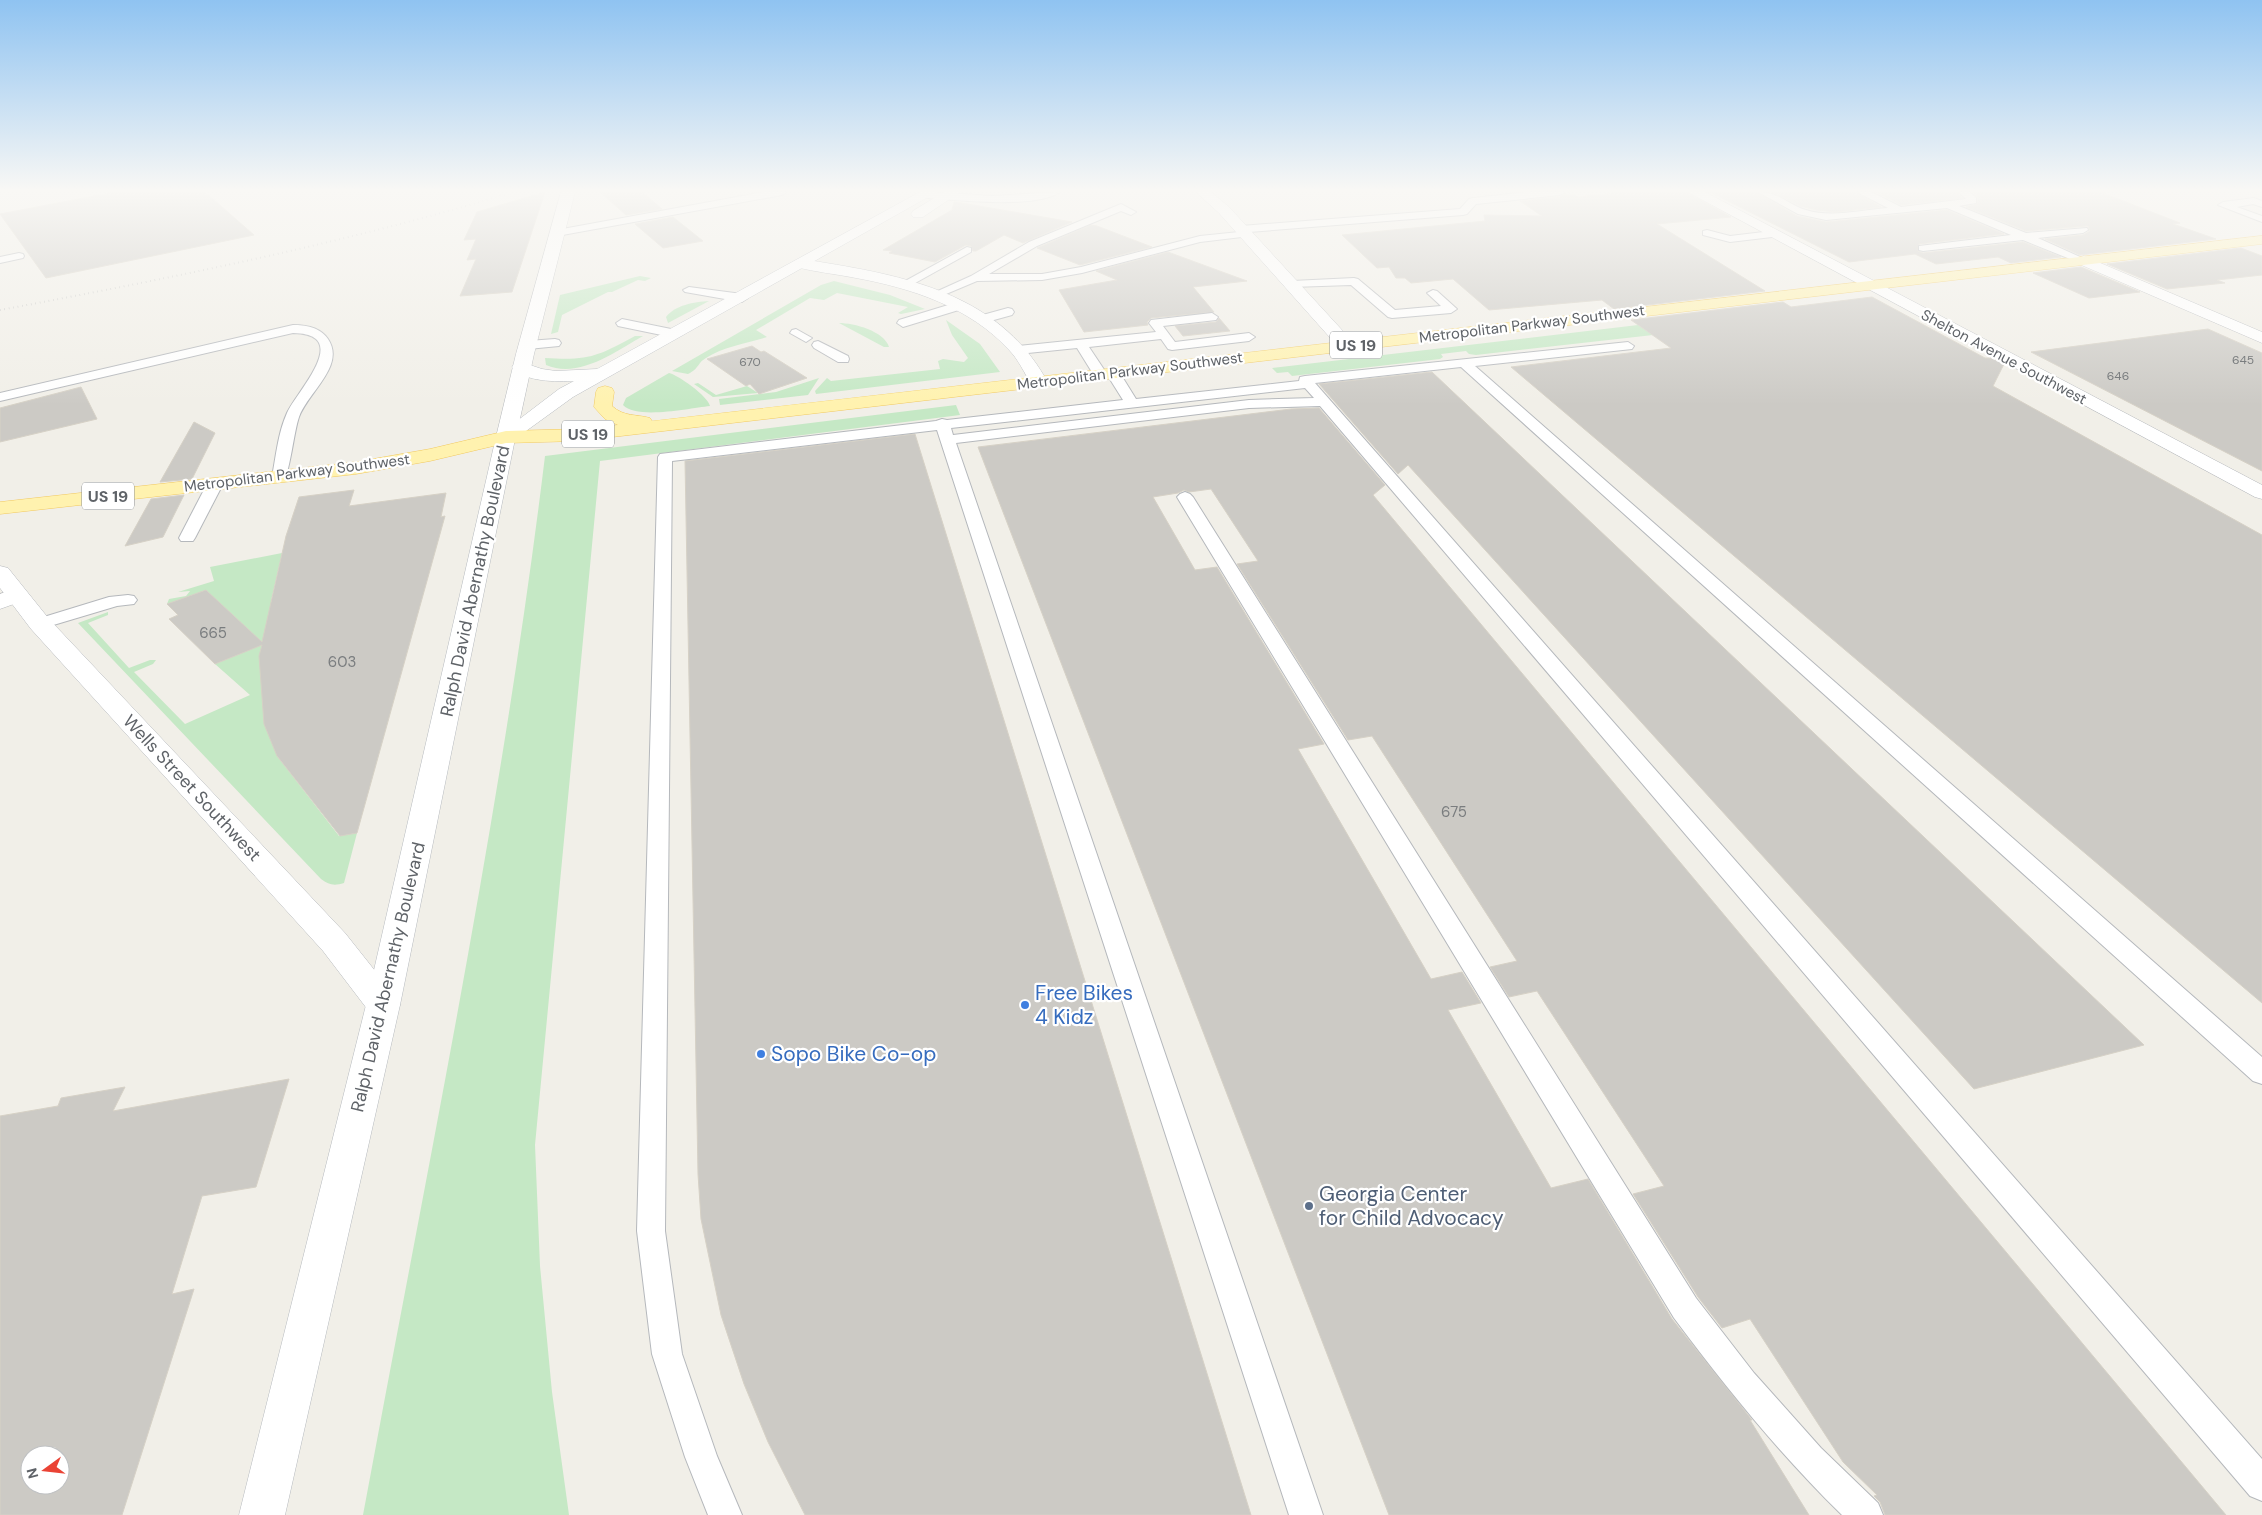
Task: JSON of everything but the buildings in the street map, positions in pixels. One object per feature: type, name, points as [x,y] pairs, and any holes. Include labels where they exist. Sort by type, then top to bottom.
[{"type":"main road","name":"Metropolitan Parkway Southwest","points":[[0,508],[356,468],[430,455],[506,437],[569,436],[669,425],[2067,263]]},
{"type":"main road","points":[[598,396],[610,416],[621,421],[669,425]]},
{"type":"street","points":[[506,437],[521,367],[550,263]]},
{"type":"street","points":[[803,282],[837,263]]},
{"type":"street","points":[[1273,263],[1347,346]]},
{"type":"street","name":"Shelton Avenue Southwest","points":[[1826,263],[2262,493]]},
{"type":"street","points":[[2088,263],[2262,338]]},
{"type":"street","points":[[801,264],[857,273],[904,285],[935,295],[958,306],[983,320],[1010,341],[1026,360],[1038,381]]},
{"type":"street","name":"Ralph David Abernathy Boulevard","points":[[598,396],[616,376],[676,334],[801,264]]},
{"type":"street","points":[[521,367],[532,373],[553,377],[616,376]]},
{"type":"street","name":"Ralph David Abernathy Boulevard","points":[[262,1515],[383,1005],[506,437],[566,393],[616,376]]},
{"type":"street","name":"Ralph David Abernathy Boulevard","points":[[506,437],[568,412]]},
{"type":"street","name":"Wells Street Southwest","points":[[0,573],[8,599],[40,624],[334,942],[383,1005]]},
{"type":"lane","points":[[904,285],[944,263]]},
{"type":"lane","points":[[935,295],[974,278],[1001,263]]},
{"type":"lane","points":[[974,278],[1042,277],[1107,263]]},
{"type":"lane","points":[[1292,284],[1354,281],[1392,314],[1451,309],[1433,293]]},
{"type":"lane","points":[[689,290],[742,298]]},
{"type":"lane","points":[[902,323],[958,306]]},
{"type":"lane","points":[[983,320],[1008,312]]},
{"type":"lane","points":[[1212,316],[1155,323],[1172,346],[1250,339],[1265,355]]},
{"type":"lane","points":[[622,323],[676,334]]},
{"type":"lane","points":[[0,397],[293,329],[307,329],[314,332],[326,343],[328,350],[326,365],[294,410],[285,441],[279,477]]},
{"type":"lane","points":[[1018,350],[1060,340],[1081,344],[1164,335]]},
{"type":"lane","points":[[528,346],[555,343]]},
{"type":"lane","points":[[1081,344],[1132,403]]},
{"type":"lane","points":[[818,345],[843,359]]},
{"type":"lane","points":[[1628,346],[1305,380],[2262,1484]]},
{"type":"lane","points":[[1463,362],[2262,1073]]},
{"type":"lane","points":[[945,432],[1132,403],[1308,384]]},
{"type":"lane","points":[[725,1515],[701,1457],[667,1354],[651,1231],[665,457],[1248,404],[1324,402]]},
{"type":"lane","points":[[945,432],[1306,1515]]},
{"type":"lane","points":[[187,538],[215,484]]},
{"type":"lane","points":[[1185,497],[1685,1308],[1743,1384],[1809,1460],[1866,1515]]},
{"type":"lane","points":[[40,624],[115,601],[128,600]]},
{"type":"green space","points":[[640,276],[651,278],[645,281],[638,280],[608,292],[562,315],[558,332],[551,334],[560,295]]},
{"type":"green space","points":[[834,281],[890,295],[925,309],[901,314],[898,313],[908,307],[837,293],[824,300],[810,298],[756,330],[767,337],[712,354],[688,374],[672,371],[821,285]]},
{"type":"green space","points":[[709,301],[668,323],[666,317],[674,310],[691,303]]},
{"type":"green space","points":[[946,320],[980,344],[1000,372],[816,394],[815,391],[827,378],[831,381],[940,369],[938,361],[943,359],[964,362],[968,358],[952,335]]},
{"type":"green space","points":[[839,323],[860,326],[875,332],[886,341],[889,347],[884,347]]},
{"type":"green space","points":[[1638,325],[1653,335],[1476,355],[1469,354],[1466,351],[1441,354],[1443,357],[1440,359],[1292,376],[1288,372],[1277,373],[1272,368]]},
{"type":"green space","points":[[635,336],[643,336],[609,356],[584,366],[571,369],[546,365],[545,358],[572,359],[593,356]]},
{"type":"green space","points":[[669,373],[692,387],[704,397],[710,406],[677,411],[640,412],[623,405],[626,398]]},
{"type":"green space","points":[[819,378],[808,395],[720,405],[719,399],[776,392]]},
{"type":"green space","points":[[698,383],[716,395],[747,386],[758,393],[713,397],[694,384]]},
{"type":"green space","points":[[956,405],[960,415],[600,461],[535,1145],[540,1266],[552,1392],[569,1515],[363,1515],[486,854],[528,589],[545,456]]},
{"type":"green space","points":[[282,553],[271,601],[277,756],[339,836],[357,833],[344,883],[329,884],[321,879],[78,623],[108,612],[108,615],[88,623],[129,668],[150,660],[156,660],[153,664],[134,672],[185,724],[250,695],[215,664],[256,647],[206,590],[167,604],[169,599],[186,596],[190,591],[178,592],[214,581],[210,567]]},
{"type":"railway","points":[[0,310],[237,263]]},
{"type":"place","name":"Free Bikes 4 Kidz","points":[[1025,1005]]},
{"type":"place","name":"Sopo Bike Co-op","points":[[761,1054]]},
{"type":"place","name":"Georgia Center for Child Advocacy","points":[[1309,1206]]}]
